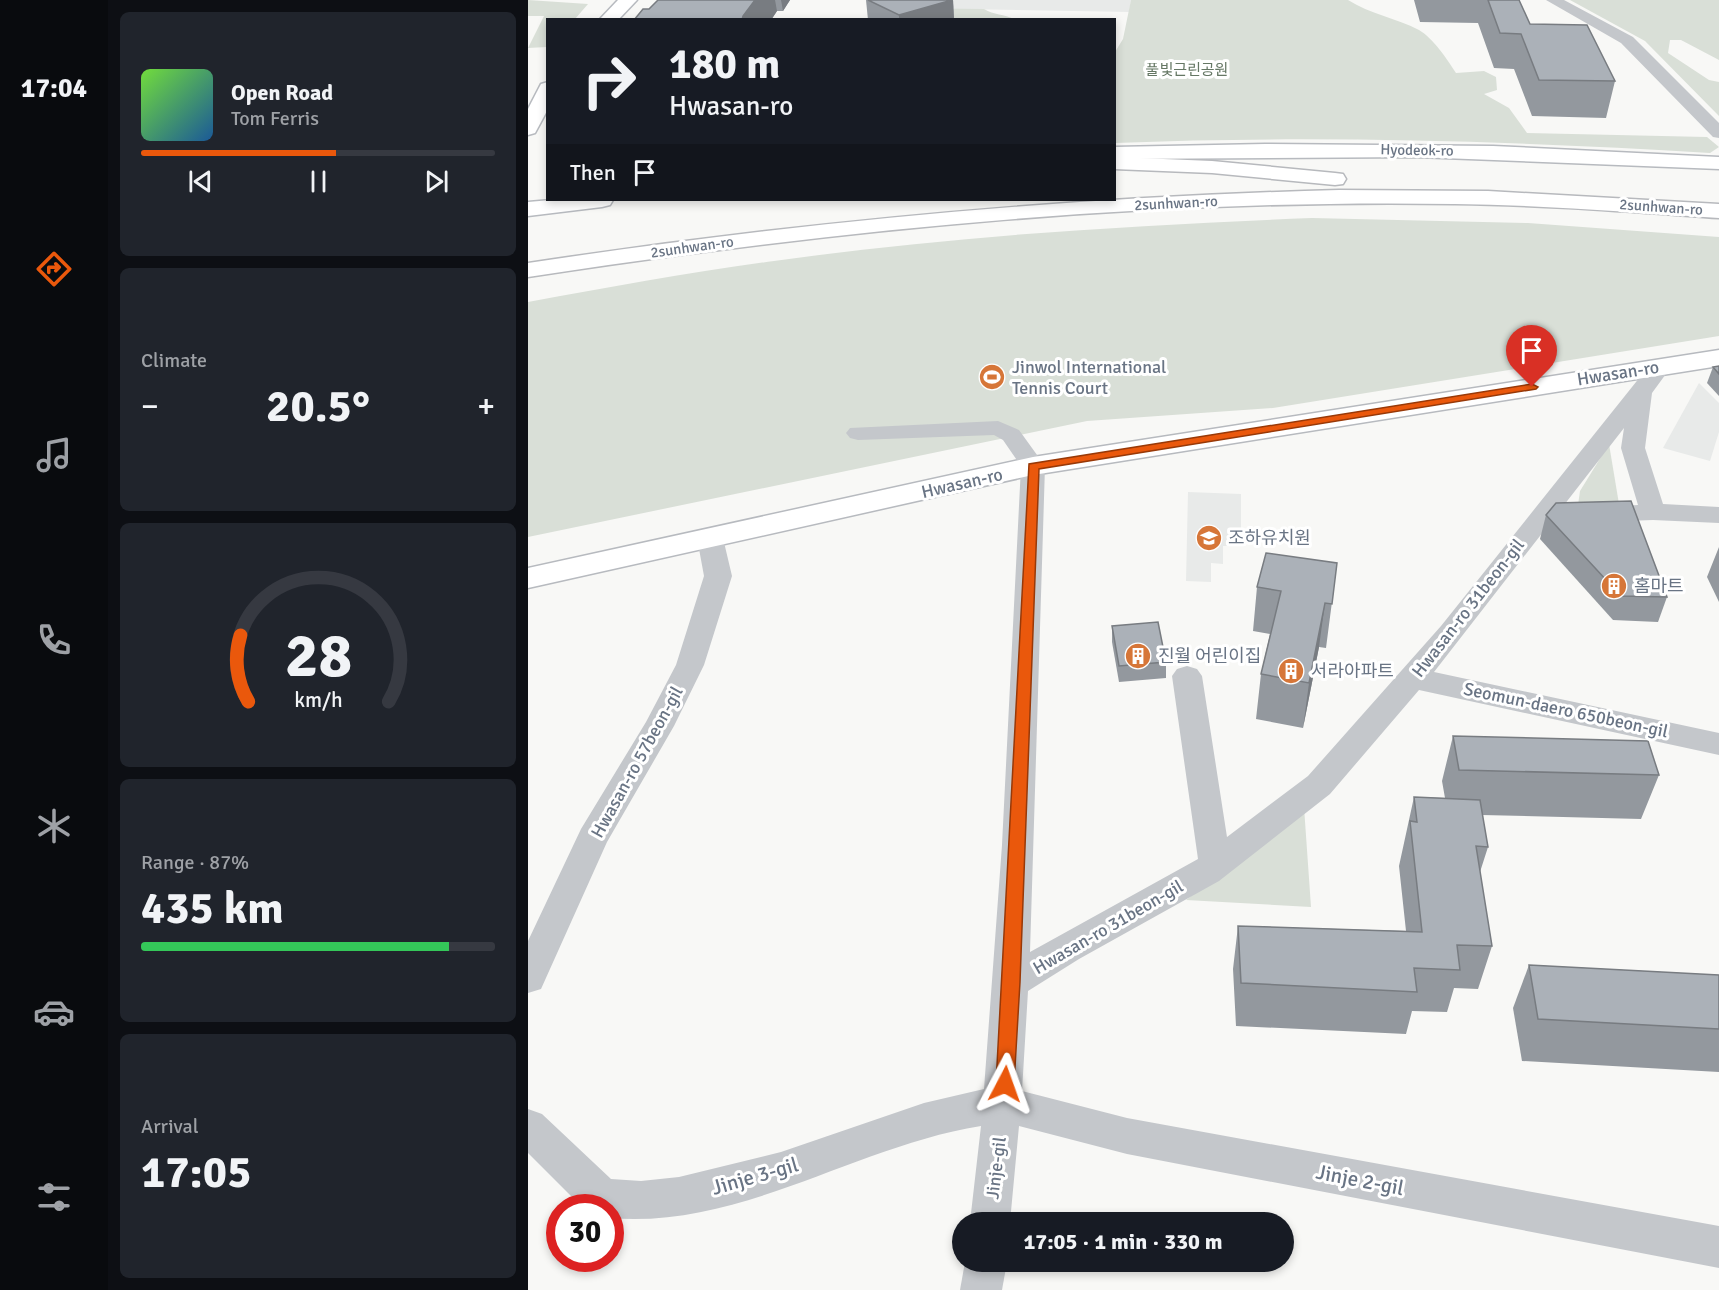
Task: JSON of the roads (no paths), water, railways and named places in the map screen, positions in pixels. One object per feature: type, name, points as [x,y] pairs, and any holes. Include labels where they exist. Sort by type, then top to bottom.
[{"type":"main road","points":[[609,18],[628,0]]},
{"type":"main road","points":[[528,129],[546,92]]},
{"type":"main road","name":"Hyodeok-ro","points":[[1116,153],[1247,148],[1414,150],[1719,163]]},
{"type":"main road","points":[[1116,163],[1212,167],[1364,181]]},
{"type":"main road","name":"2sunhwan-ro","points":[[1116,189],[1364,181],[1594,187],[1719,194]]},
{"type":"main road","name":"2sunhwan-ro","points":[[528,253],[544,262],[1002,211],[1296,198],[1457,197],[1719,211]]},
{"type":"main road","points":[[528,209],[594,201]]},
{"type":"main road","name":"2sunhwan-ro","points":[[544,262],[804,215],[947,201]]},
{"type":"main road","points":[[1602,203],[1719,218]]},
{"type":"main road","name":"Hwasan-ro","points":[[528,578],[1033,466],[1651,378],[1719,358]]},
{"type":"street","points":[[1553,0],[1627,40],[1719,133]]},
{"type":"street","points":[[1651,378],[1633,448],[1653,512]]},
{"type":"street","name":"Hwasan-ro 31beon-gil","points":[[1012,982],[1215,864],[1319,785],[1451,633],[1651,378]]},
{"type":"street","points":[[858,433],[998,428],[1011,435],[1033,466]]},
{"type":"street","name":"Jinje-gil","points":[[991,1212],[1004,1104],[1012,982],[1033,466]]},
{"type":"street","points":[[1540,517],[1653,512],[1719,515]]},
{"type":"street","name":"Hwasan-ro 57beon-gil","points":[[528,978],[593,838],[659,726],[690,665],[718,576],[710,538]]},
{"type":"street","points":[[1187,676],[1215,864]]},
{"type":"street","name":"Seomun-daero 650beon-gil","points":[[1413,678],[1719,744]]},
{"type":"street","name":"Jinje 3-gil","points":[[528,1127],[602,1198],[641,1201],[679,1197],[781,1171],[924,1121],[954,1112],[1004,1104]]},
{"type":"street","name":"Jinje 2-gil","points":[[1004,1104],[1127,1136],[1719,1246]]},
{"type":"street","points":[[981,1290],[984,1272]]},
{"type":"place","name":"Jinwol International Tennis Court","points":[[992,377]]},
{"type":"place","name":"조하유치원","points":[[1209,538]]},
{"type":"place","name":"홈마트","points":[[1614,586]]},
{"type":"place","name":"진월 어린이집","points":[[1138,656]]},
{"type":"place","name":"서라아파트","points":[[1291,671]]},
{"type":"park label","name":"풀빛근린공원","points":[[1187,70]]}]
